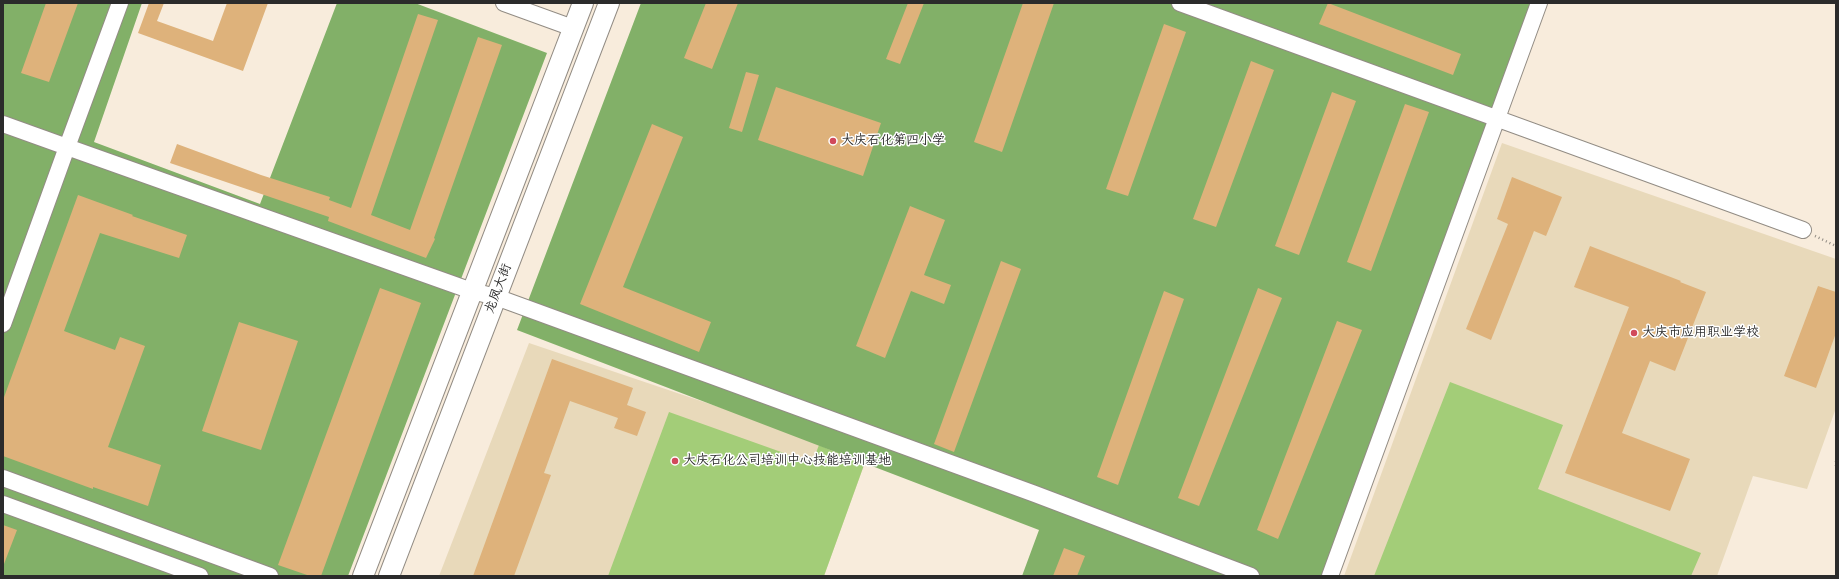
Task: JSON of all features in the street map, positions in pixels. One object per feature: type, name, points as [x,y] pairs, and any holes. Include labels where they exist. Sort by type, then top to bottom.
[{"type":"main road","name":"龙凤大街","points":[[363,576],[583,3]]},
{"type":"main road","name":"龙凤大街","points":[[388,576],[610,3]]},
{"type":"street","points":[[3,324],[120,3]]},
{"type":"street","points":[[504,3],[573,28]]},
{"type":"street","points":[[1180,3],[1803,230]]},
{"type":"street","points":[[1330,576],[1539,3]]},
{"type":"street","points":[[3,124],[472,291],[496,297],[1027,492],[1250,576]]},
{"type":"street","points":[[3,478],[270,576]]},
{"type":"street","points":[[3,504],[200,576]]},
{"type":"street","points":[[163,562],[171,540]]},
{"type":"path","points":[[1803,230],[1836,246]]},
{"type":"path","points":[[1836,461],[1836,467]]},
{"type":"shaded area","name":"大庆市应用职业学校","points":[[1502,143],[1836,259],[1836,408],[1807,489],[1753,476],[1717,576],[1344,576]]},
{"type":"shaded area","name":"大庆石化公司培训中心技能培训基地","points":[[529,343],[867,457],[824,576],[439,576]]},
{"type":"green space","points":[[3,3],[142,3],[94,142],[260,204],[337,3],[415,3],[547,53],[348,576],[3,576]]},
{"type":"green space","points":[[641,3],[1539,3],[1330,576],[1022,576],[1039,530],[517,330]]},
{"type":"green space","points":[[1450,382],[1563,425],[1538,489],[1701,553],[1691,576],[1374,576]]},
{"type":"green space","points":[[669,412],[812,463],[819,445],[864,465],[824,576],[608,576]]},
{"type":"building","points":[[46,3],[78,3],[49,82],[21,73]]},
{"type":"building","points":[[149,3],[164,3],[157,21],[213,41],[227,3],[268,3],[243,71],[138,33]]},
{"type":"building","points":[[706,3],[738,3],[712,69],[684,58]]},
{"type":"building","points":[[908,3],[924,3],[900,64],[886,59]]},
{"type":"building","points":[[1023,3],[1054,3],[1002,152],[974,142]]},
{"type":"building","points":[[1328,3],[1461,54],[1453,75],[1319,24]]},
{"type":"building","points":[[418,14],[438,20],[371,215],[410,230],[478,37],[502,45],[434,238],[435,239],[426,258],[328,221],[329,217],[170,163],[177,144],[261,175],[330,197],[329,200],[351,208]]},
{"type":"building","points":[[1164,24],[1186,32],[1128,196],[1106,189]]},
{"type":"building","points":[[1251,61],[1274,70],[1216,227],[1193,219]]},
{"type":"building","points":[[746,72],[759,75],[742,132],[729,128]]},
{"type":"building","points":[[776,87],[881,123],[863,176],[758,140]]},
{"type":"building","points":[[1332,92],[1356,101],[1299,255],[1275,246]]},
{"type":"building","points":[[1405,104],[1429,112],[1371,271],[1347,262]]},
{"type":"building","points":[[652,124],[683,137],[623,287],[711,322],[699,352],[580,304]]},
{"type":"building","points":[[1512,177],[1562,197],[1546,236],[1534,231],[1491,340],[1466,329],[1508,224],[1497,219]]},
{"type":"building","points":[[78,195],[187,235],[179,258],[100,233],[64,331],[115,350],[120,337],[145,346],[108,447],[161,465],[148,506],[93,487],[93,489],[3,456],[3,400]]},
{"type":"building","points":[[910,206],[945,220],[924,275],[951,285],[944,304],[911,291],[885,358],[856,346]]},
{"type":"building","points":[[1590,246],[1706,292],[1675,371],[1650,361],[1622,433],[1690,459],[1670,511],[1565,473],[1629,307],[1574,287]]},
{"type":"building","points":[[1001,261],[1021,269],[954,452],[934,444]]},
{"type":"building","points":[[1818,286],[1836,292],[1836,333],[1816,388],[1784,376]]},
{"type":"building","points":[[380,288],[421,303],[321,576],[310,576],[278,565]]},
{"type":"building","points":[[1258,288],[1282,298],[1199,506],[1178,498]]},
{"type":"building","points":[[1164,291],[1184,299],[1118,485],[1097,477]]},
{"type":"building","points":[[1337,321],[1362,330],[1278,539],[1257,530]]},
{"type":"building","points":[[239,322],[298,341],[261,450],[202,431]]},
{"type":"building","points":[[552,359],[633,388],[627,405],[646,412],[637,436],[614,428],[618,418],[570,401],[544,473],[551,475],[514,576],[473,576]]},
{"type":"building","points":[[3,525],[17,530],[4,564],[3,564]]},
{"type":"building","points":[[1064,548],[1085,556],[1077,576],[1053,576]]},
{"type":"place","name":"大庆石化第四小学","points":[[833,141]]},
{"type":"place","name":"大庆市应用职业学校","points":[[1634,333]]},
{"type":"place","name":"大庆石化公司培训中心技能培训基地","points":[[675,461]]}]
